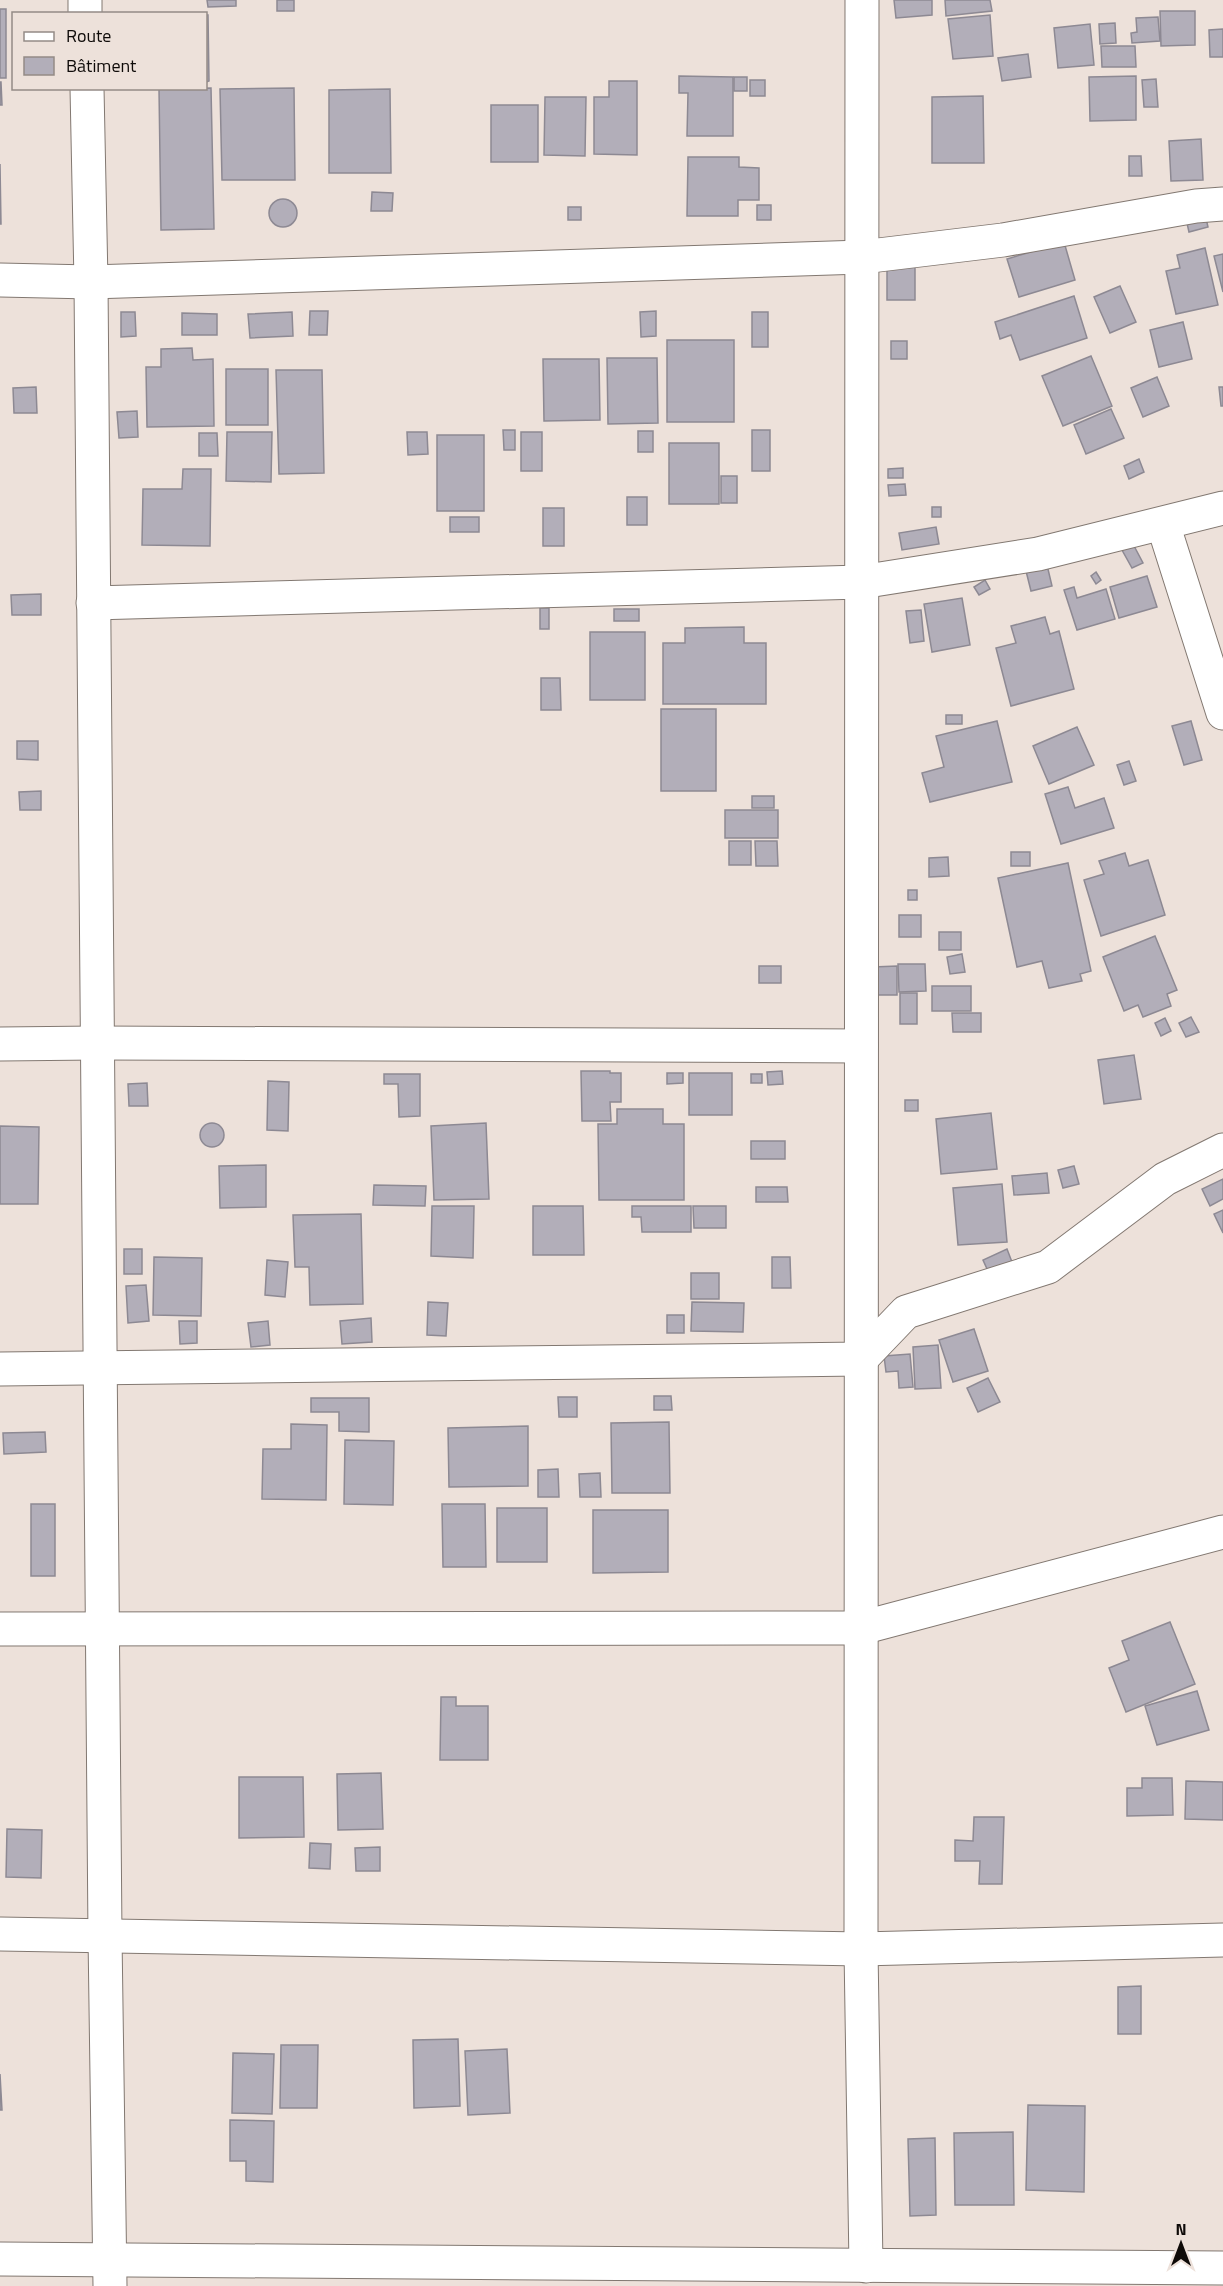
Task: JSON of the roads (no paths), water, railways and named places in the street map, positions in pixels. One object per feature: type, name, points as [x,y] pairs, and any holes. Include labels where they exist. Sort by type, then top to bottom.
[{"type":"street","points":[[862,0],[861,1949],[866,2266]]},
{"type":"street","points":[[87,90],[91,282],[102,1629],[110,2273]]},
{"type":"street","points":[[0,280],[91,282],[862,258],[1003,240],[1196,206],[1223,204]]},
{"type":"street","points":[[93,603],[861,582],[1038,554],[1223,508]]},
{"type":"street","points":[[1163,524],[1223,713]]},
{"type":"street","points":[[0,1044],[861,1046]]},
{"type":"street","points":[[0,1369],[861,1359],[906,1312],[1048,1267],[1165,1179],[1223,1150]]},
{"type":"street","points":[[0,1629],[861,1628],[1223,1532]]},
{"type":"street","points":[[0,1934],[861,1949],[1223,1940]]},
{"type":"street","points":[[0,2259],[110,2273],[866,2266],[1223,2268]]}]
